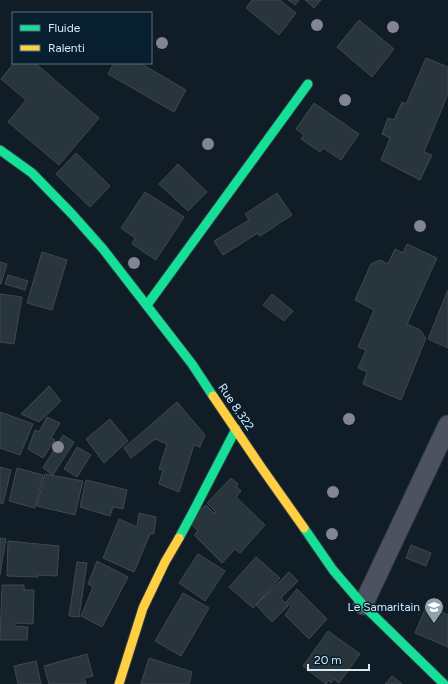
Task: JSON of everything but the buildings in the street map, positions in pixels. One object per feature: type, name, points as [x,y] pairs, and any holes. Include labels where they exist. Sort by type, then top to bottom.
[{"type":"main road","points":[[147,305],[308,84]]},
{"type":"main road","name":"Rue 8.322","points":[[0,150],[32,173],[104,249],[192,364],[261,467],[333,570],[363,605],[442,683]]},
{"type":"main road","points":[[119,684],[143,608],[165,562],[192,514],[236,429]]},
{"type":"street","points":[[363,605],[448,425]]},
{"type":"traffic: fast","points":[[147,305],[308,84]]},
{"type":"traffic: fast","points":[[0,150],[32,173],[72,214],[103,249],[192,364],[213,396]]},
{"type":"traffic: fast","points":[[179,538],[236,429]]},
{"type":"traffic: fast","points":[[304,528],[333,570],[363,605],[444,684]]},
{"type":"traffic: slow","points":[[213,396],[304,528]]},
{"type":"traffic: slow","points":[[119,684],[143,608],[165,562],[179,538]]},
{"type":"place","name":"Le Samaritain","points":[[434,624]]}]
